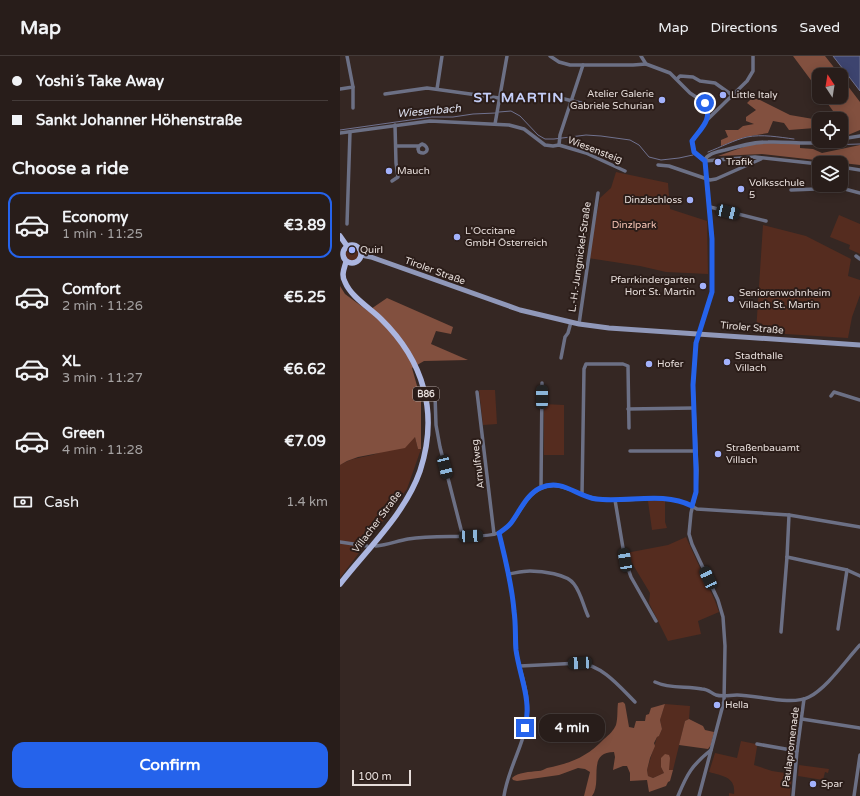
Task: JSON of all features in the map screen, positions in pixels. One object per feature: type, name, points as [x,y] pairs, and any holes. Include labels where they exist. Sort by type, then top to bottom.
[{"type":"main road","points":[[340,236],[347,246]]},
{"type":"main road","points":[[352,245],[360,249],[361,255],[359,260],[355,263],[349,264],[344,260],[342,254],[343,250],[347,246],[352,245]]},
{"type":"main road","name":"Tiroler Straße","points":[[361,255],[371,257],[520,310],[579,324],[609,328],[860,345]]},
{"type":"main road","name":"B86","points":[[346,262],[343,270],[343,277],[345,283],[355,295]]},
{"type":"main road","name":"B86","points":[[340,280],[346,291],[351,296],[355,295]]},
{"type":"main road","name":"Villacher Straße","points":[[340,584],[392,520],[409,495],[420,471],[427,441],[427,406],[423,383],[419,372],[407,349],[390,328],[355,295]]},
{"type":"street","points":[[347,56],[353,87],[353,108]]},
{"type":"street","points":[[437,90],[442,56]]},
{"type":"street","points":[[495,124],[507,56]]},
{"type":"street","points":[[550,56],[559,62],[570,65],[646,64],[670,73],[690,93],[705,103],[708,114],[706,122]]},
{"type":"street","points":[[641,56],[646,64]]},
{"type":"street","points":[[699,796],[721,715],[724,696],[725,646],[723,617],[718,600],[692,544],[689,534],[692,506],[696,492],[693,385],[696,343],[712,292],[712,239],[707,180],[704,161],[694,152],[692,141],[711,115],[747,81],[753,71],[753,56]]},
{"type":"street","points":[[559,143],[560,135],[583,65]]},
{"type":"street","points":[[677,79],[680,76],[694,77],[700,81],[715,83],[732,95]]},
{"type":"street","points":[[340,89],[353,87]]},
{"type":"street","points":[[385,94],[427,88],[500,98]]},
{"type":"street","points":[[552,96],[571,100],[594,108]]},
{"type":"street","name":"Wiesensteig","points":[[340,133],[430,121],[495,124],[524,129],[545,145],[553,146],[559,143],[586,153],[625,171]]},
{"type":"street","points":[[392,181],[398,178],[395,125]]},
{"type":"street","points":[[347,224],[350,132]]},
{"type":"street","points":[[848,138],[860,136]]},
{"type":"street","points":[[704,161],[709,155],[743,145],[762,142],[812,143]]},
{"type":"street","points":[[396,146],[419,146]]},
{"type":"street","points":[[704,161],[732,158],[762,158],[812,163]]},
{"type":"street","points":[[658,165],[669,166],[707,180],[716,179],[762,158]]},
{"type":"street","points":[[848,168],[860,170]]},
{"type":"street","points":[[791,190],[841,188],[860,193]]},
{"type":"street","name":"L.-H.-Jungnickel-Straße","points":[[579,324],[598,193]]},
{"type":"street","points":[[710,207],[766,221]]},
{"type":"street","points":[[856,256],[860,258]]},
{"type":"street","points":[[561,358],[565,337],[568,333],[571,322]]},
{"type":"street","points":[[582,494],[584,368],[586,364],[623,364],[628,366],[629,428]]},
{"type":"street","points":[[541,488],[542,383]]},
{"type":"street","name":"Arnulfweg","points":[[477,392],[494,534]]},
{"type":"street","points":[[831,396],[834,392],[860,400]]},
{"type":"street","points":[[435,395],[436,425],[440,447],[463,537]]},
{"type":"street","points":[[628,409],[694,408]]},
{"type":"street","points":[[630,451],[696,451]]},
{"type":"street","points":[[376,546],[408,539],[463,537],[499,533],[510,524],[524,503],[534,492],[551,485],[562,486],[593,498],[615,500],[654,498],[670,500],[692,506],[697,509],[790,515],[860,527]]},
{"type":"street","points":[[615,500],[625,560],[631,577],[656,621]]},
{"type":"street","points":[[781,632],[790,515]]},
{"type":"street","points":[[499,533],[514,610],[516,650],[527,696],[527,718],[523,737],[506,783],[504,796]]},
{"type":"street","points":[[340,542],[367,546]]},
{"type":"street","points":[[787,557],[847,570],[860,576]]},
{"type":"street","points":[[838,629],[847,570]]},
{"type":"street","points":[[508,574],[530,571],[559,575],[573,582],[579,591],[588,616]]},
{"type":"street","points":[[655,682],[664,686],[709,690],[716,695],[724,696],[737,695],[774,699],[804,700],[822,688],[860,645]]},
{"type":"street","points":[[520,666],[580,663],[589,664],[596,667],[615,681],[635,702]]},
{"type":"street","name":"Paulapromenade","points":[[793,796],[804,700]]},
{"type":"street","points":[[802,719],[860,728]]},
{"type":"street","points":[[757,744],[797,751]]},
{"type":"street","points":[[678,796],[685,776],[697,760],[711,750]]},
{"type":"street","points":[[854,796],[860,755]]},
{"type":"green space","name":"Dinzlpark","points":[[616,172],[668,183],[670,209],[707,221],[708,274],[666,272],[640,266],[588,258],[600,198],[611,188]]},
{"type":"green space","points":[[839,215],[860,224],[860,254],[849,249],[850,245],[830,237]]},
{"type":"green space","points":[[763,225],[806,236],[851,259],[848,276],[860,280],[860,295],[852,317],[848,338],[756,332]]},
{"type":"green space","points":[[352,246],[359,251],[360,254],[355,261],[352,262],[345,257],[344,254],[349,247]]},
{"type":"green space","points":[[479,390],[495,390],[497,424],[483,425]]},
{"type":"green space","points":[[544,404],[564,405],[564,455],[544,455]]},
{"type":"green space","points":[[415,437],[418,449],[421,449],[407,489],[340,578],[340,465],[389,449]]},
{"type":"green space","points":[[648,501],[665,501],[665,522],[667,528],[652,530]]},
{"type":"green space","points":[[686,537],[719,612],[698,621],[701,634],[668,641],[649,603],[650,593],[626,553],[668,545]]},
{"type":"green space","points":[[665,704],[690,706],[689,719],[685,721],[673,770],[668,771],[661,767],[664,773],[653,778],[648,776],[647,770],[657,737],[662,729],[660,720]]},
{"type":"green space","points":[[741,741],[756,744],[757,747],[754,765],[772,771],[792,774],[790,796],[729,796],[729,793],[734,794],[734,788],[731,781],[724,776],[709,772],[715,753],[737,758]]},
{"type":"green space","points":[[799,765],[829,769],[828,773],[825,772],[823,780],[798,776]]},
{"type":"shaded area","points":[[793,56],[825,56],[834,68],[812,68],[812,82]]},
{"type":"shaded area","points":[[848,86],[860,102],[860,130],[848,135],[848,112],[834,112],[828,104],[848,104]]},
{"type":"shaded area","points":[[752,98],[760,100],[790,115],[812,119],[812,128],[789,130],[784,123],[773,121],[768,133],[745,137],[721,146],[721,140],[728,137],[725,130],[738,130],[743,126],[754,124],[746,121],[746,117],[756,110],[747,103]]},
{"type":"shaded area","points":[[766,143],[800,144],[800,148],[813,149],[822,153],[860,145],[860,165],[848,164],[848,156],[812,156],[812,160],[762,154],[718,156],[749,145]]},
{"type":"shaded area","points":[[340,286],[345,294],[368,311],[387,298],[453,327],[451,334],[436,331],[431,344],[468,360],[424,361],[412,368],[421,400],[421,449],[418,449],[415,437],[405,448],[358,457],[340,465]]},
{"type":"shaded area","points":[[623,702],[625,704],[629,727],[634,728],[636,721],[645,721],[646,715],[649,714],[651,708],[665,704],[660,720],[662,729],[654,743],[655,746],[647,770],[648,776],[653,778],[664,773],[661,767],[661,758],[665,754],[669,755],[669,770],[673,770],[670,781],[666,786],[649,792],[647,780],[630,781],[630,773],[627,766],[613,770],[615,757],[614,752],[605,753],[600,757],[598,762],[595,790],[592,796],[584,796],[590,772],[585,769],[578,768],[559,775],[517,781],[513,780],[512,778],[517,775],[541,771],[564,764],[585,755],[598,745],[614,729],[617,722],[618,703]]},
{"type":"shaded area","points":[[689,719],[703,726],[705,730],[714,732],[711,745],[708,749],[679,745],[685,721]]},
{"type":"water","points":[[833,56],[860,56],[860,91],[848,75],[848,68],[842,68]]},
{"type":"waterway","name":"Wiesenbach","points":[[499,112],[511,111],[520,116],[538,135],[545,139],[586,135],[601,136],[630,140],[639,145],[649,157],[661,160],[693,155]]},
{"type":"waterway","name":"Wiesenbach","points":[[340,130],[431,117],[453,117],[496,113]]},
{"type":"waterway","name":"Wiesenbach","points":[[708,152],[737,140],[753,136],[770,136],[794,139]]},
{"type":"waterway","name":"Wiesenbach","points":[[848,144],[860,144]]},
{"type":"place","name":"Little Italy","points":[[723,95]]},
{"type":"place","name":"Atelier Galerie Gabriele Schurian","points":[[662,100]]},
{"type":"place","name":"Trafik","points":[[718,162]]},
{"type":"place","name":"Mauch","points":[[389,171]]},
{"type":"place","name":"Volksschule 5","points":[[741,189]]},
{"type":"place","name":"Dinzlschloss","points":[[690,200]]},
{"type":"place","name":"L'Occitane GmbH Österreich","points":[[457,237]]},
{"type":"place","name":"Quirl","points":[[352,250]]},
{"type":"place","name":"Pfarrkindergarten Hort St. Martin","points":[[703,286]]},
{"type":"place","name":"Seniorenwohnheim Villach St. Martin","points":[[731,299]]},
{"type":"place","name":"Stadthalle Villach","points":[[727,362]]},
{"type":"place","name":"Hofer","points":[[649,364]]},
{"type":"place","name":"Straßenbauamt Villach","points":[[718,454]]},
{"type":"place","name":"Hella","points":[[717,705]]},
{"type":"place","name":"Spar","points":[[813,784]]},
{"type":"district","name":"ST. MARTIN","points":[[519,97]]},
{"type":"route","points":[[525,728],[528,708],[527,696],[516,650],[514,610],[499,533],[510,524],[524,503],[534,492],[551,485],[573,489],[593,498],[615,500],[654,498],[670,500],[692,506],[696,492],[693,385],[696,343],[712,292],[713,277],[712,239],[705,161],[694,152],[692,141],[706,122],[708,109],[705,103]]}]
